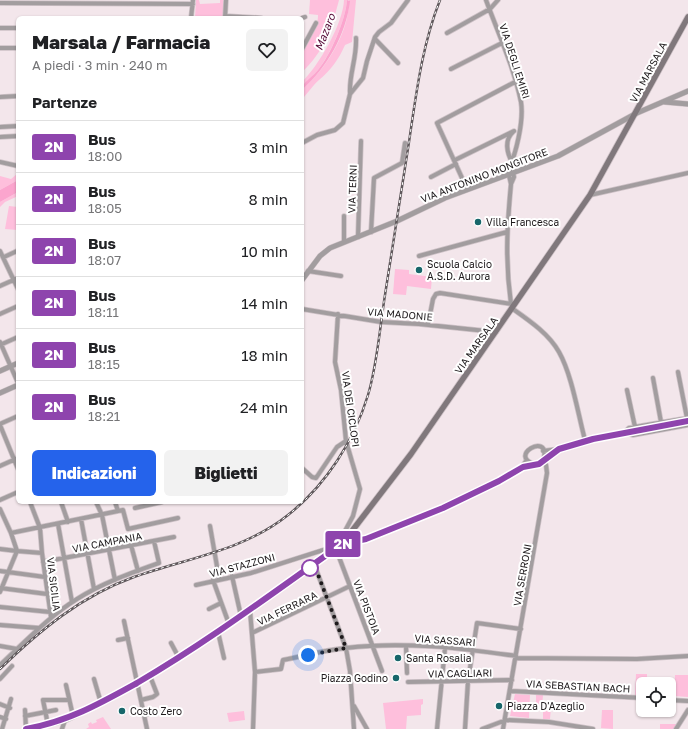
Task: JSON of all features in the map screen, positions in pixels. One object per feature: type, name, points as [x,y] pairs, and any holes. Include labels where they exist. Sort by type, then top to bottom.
[{"type":"main road","name":"VIA MARSALA","points":[[26,729],[45,726],[65,720],[102,703],[150,676],[250,610],[338,547],[353,532],[411,454],[590,195],[637,113],[688,17]]},
{"type":"street","points":[[225,16],[226,0]]},
{"type":"street","points":[[350,94],[363,78],[375,39],[379,32],[391,23],[408,0]]},
{"type":"street","name":"VIA DEGLI EMIRI","points":[[486,0],[502,43],[521,103],[519,129],[512,164],[508,171],[508,175]]},
{"type":"street","points":[[447,32],[490,9],[498,0]]},
{"type":"street","points":[[0,3],[193,2],[191,16]]},
{"type":"street","points":[[304,45],[316,23]]},
{"type":"street","points":[[0,28],[16,28]]},
{"type":"street","points":[[304,142],[317,135],[340,127],[345,119],[356,53],[356,38]]},
{"type":"street","points":[[375,39],[398,63]]},
{"type":"street","points":[[451,69],[502,43]]},
{"type":"street","points":[[0,48],[16,48]]},
{"type":"street","points":[[467,190],[437,123],[515,82]]},
{"type":"street","name":"VIA ANTONINO MONGITORE","points":[[304,277],[324,252],[344,242],[371,232],[467,190],[558,156],[637,113],[688,91]]},
{"type":"street","points":[[0,97],[16,96]]},
{"type":"street","points":[[662,102],[688,104]]},
{"type":"street","points":[[0,127],[16,126]]},
{"type":"street","points":[[431,177],[455,162],[514,130],[519,129]]},
{"type":"street","name":"VIA DEGLI EMIRI","points":[[514,130],[510,134],[507,147],[514,173]]},
{"type":"street","points":[[0,137],[16,136]]},
{"type":"street","name":"VIA TERNI","points":[[358,237],[361,141]]},
{"type":"street","points":[[371,232],[374,178],[402,163],[405,143]]},
{"type":"street","points":[[0,162],[16,166]]},
{"type":"street","points":[[513,306],[506,271],[507,232],[511,184],[514,173]]},
{"type":"street","points":[[590,195],[688,173]]},
{"type":"street","points":[[508,175],[511,184]]},
{"type":"street","points":[[344,216],[344,242]]},
{"type":"street","points":[[419,256],[507,232]]},
{"type":"street","points":[[0,250],[16,279],[0,286]]},
{"type":"street","points":[[4,257],[16,251]]},
{"type":"street","points":[[308,271],[340,276]]},
{"type":"street","points":[[428,324],[433,298],[436,294],[440,293],[513,306],[543,333],[559,352],[565,365],[585,440]]},
{"type":"street","points":[[0,314],[16,307]]},
{"type":"street","name":"VIA MADONIE","points":[[304,309],[381,322],[428,324],[496,332]]},
{"type":"street","name":"VIA DEI CICLOPI","points":[[338,314],[334,362],[341,390],[346,441],[360,489],[353,516],[338,547]]},
{"type":"street","points":[[16,338],[0,344],[16,379]]},
{"type":"street","points":[[0,371],[16,364]]},
{"type":"street","points":[[678,372],[688,419]]},
{"type":"street","points":[[653,378],[661,422]]},
{"type":"street","points":[[0,393],[16,385]]},
{"type":"street","points":[[628,390],[635,426]]},
{"type":"street","points":[[0,466],[16,459],[0,424],[16,417]]},
{"type":"street","points":[[624,432],[635,426],[688,419]]},
{"type":"street","points":[[523,467],[527,460],[527,452],[531,447],[537,446],[543,451],[559,449],[585,440],[688,419]]},
{"type":"street","points":[[624,432],[634,435],[688,425]]},
{"type":"street","points":[[304,470],[312,477],[316,478],[337,447],[346,441]]},
{"type":"street","points":[[523,467],[535,464],[559,449]]},
{"type":"street","points":[[543,451],[543,459]]},
{"type":"street","name":"VIA SERRONI","points":[[512,680],[547,473],[546,465],[543,459]]},
{"type":"street","points":[[527,460],[547,473]]},
{"type":"street","name":"VIA STAZZONI","points":[[196,585],[219,578],[251,572],[361,541],[443,508],[523,467]]},
{"type":"street","points":[[0,500],[16,493]]},
{"type":"street","name":"VIA SICILIA","points":[[31,504],[40,528],[50,615]]},
{"type":"street","points":[[62,504],[68,522]]},
{"type":"street","points":[[97,504],[102,514],[115,580]]},
{"type":"street","points":[[116,504],[118,511]]},
{"type":"street","points":[[135,508],[153,504]]},
{"type":"street","points":[[0,510],[11,533],[17,551],[1,590],[47,594]]},
{"type":"street","points":[[11,533],[123,510],[128,529],[178,518]]},
{"type":"street","points":[[81,519],[94,589]]},
{"type":"street","points":[[58,524],[72,602]]},
{"type":"street","points":[[210,526],[219,578]]},
{"type":"street","points":[[353,532],[354,537],[361,541]]},
{"type":"street","name":"VIA CAMPANIA","points":[[43,562],[174,537]]},
{"type":"street","points":[[0,665],[39,628],[50,615],[94,589],[159,563],[154,541]]},
{"type":"street","points":[[131,545],[138,571]]},
{"type":"street","name":"VIA PISTOIA","points":[[338,547],[350,586],[382,671]]},
{"type":"street","points":[[0,549],[42,553]]},
{"type":"street","points":[[314,553],[327,598],[346,648],[353,704],[354,729]]},
{"type":"street","points":[[0,571],[45,577]]},
{"type":"street","points":[[232,576],[241,616]]},
{"type":"street","points":[[213,580],[229,624]]},
{"type":"street","name":"VIA FERRARA","points":[[252,633],[350,586]]},
{"type":"street","points":[[209,609],[221,603]]},
{"type":"street","points":[[0,607],[50,615]]},
{"type":"street","points":[[250,610],[255,672],[253,729]]},
{"type":"street","points":[[124,621],[147,729]]},
{"type":"street","points":[[466,729],[468,681],[478,623],[521,629]]},
{"type":"street","points":[[0,625],[39,628]]},
{"type":"street","points":[[218,632],[224,658]]},
{"type":"street","points":[[118,640],[128,638]]},
{"type":"street","points":[[171,643],[179,658]]},
{"type":"street","points":[[0,646],[17,649]]},
{"type":"street","points":[[222,647],[227,646]]},
{"type":"street","points":[[406,646],[407,673]]},
{"type":"street","name":"VIA SASSARI","points":[[255,672],[281,669],[283,660],[346,648],[373,647],[406,646],[445,648],[473,650],[516,657],[637,659],[688,656]]},
{"type":"street","points":[[437,729],[445,648]]},
{"type":"street","points":[[0,678],[12,666]]},
{"type":"street","points":[[141,700],[153,697],[157,694],[150,676]]},
{"type":"street","points":[[94,679],[102,703]]},
{"type":"street","points":[[503,729],[506,720],[512,680]]},
{"type":"street","name":"VIA CAGLIARI","points":[[408,682],[512,680]]},
{"type":"street","points":[[66,685],[74,716]]},
{"type":"street","name":"VIA SEBASTIAN BACH","points":[[511,691],[636,698]]},
{"type":"street","points":[[2,729],[10,708],[11,699]]},
{"type":"street","points":[[45,726],[46,712],[43,700],[69,700]]},
{"type":"street","points":[[676,700],[688,701]]},
{"type":"street","points":[[25,716],[58,708],[58,701]]},
{"type":"street","points":[[0,704],[10,708]]},
{"type":"street","points":[[353,704],[368,729]]},
{"type":"street","points":[[25,710],[26,729]]},
{"type":"street","points":[[676,729],[688,710]]},
{"type":"street","points":[[144,716],[153,713]]},
{"type":"street","points":[[0,717],[6,719]]},
{"type":"street","points":[[62,729],[65,720]]},
{"type":"street","points":[[482,729],[506,720],[549,722],[593,729]]},
{"type":"shaded area","points":[[196,0],[199,0],[200,4],[220,3],[220,0],[224,0],[223,16],[195,16]]},
{"type":"shaded area","points":[[310,0],[339,0],[322,48],[304,70],[304,48],[318,21],[318,15],[309,14]]},
{"type":"shaded area","points":[[344,0],[347,0],[341,27],[332,46],[318,70],[304,84],[304,80],[316,65],[329,44],[343,10]]},
{"type":"shaded area","name":"Mazaro","points":[[347,0],[350,1],[348,14],[340,38],[334,50],[327,61],[304,88],[304,84],[323,64],[332,47],[341,27]]},
{"type":"shaded area","points":[[349,0],[356,0],[352,42],[345,45],[331,68],[304,97],[304,88],[327,61],[334,50],[345,25]]},
{"type":"shaded area","points":[[16,175],[16,181],[0,190],[0,176],[11,179]]},
{"type":"shaded area","points":[[16,181],[16,193],[0,202],[0,190]]},
{"type":"shaded area","points":[[16,193],[16,197],[5,202],[0,207],[0,202]]},
{"type":"shaded area","points":[[9,206],[16,207],[16,230],[5,229]]},
{"type":"shaded area","points":[[395,269],[409,270],[409,274],[432,277],[431,289],[407,286],[406,295],[393,294]]},
{"type":"shaded area","points":[[636,674],[647,674],[647,677],[636,677],[635,695]]},
{"type":"shaded area","points":[[675,675],[688,675],[688,697],[676,696]]},
{"type":"shaded area","points":[[515,694],[530,695],[529,718],[510,716]]},
{"type":"shaded area","points":[[536,695],[543,695],[542,707],[536,706]]},
{"type":"shaded area","points":[[423,699],[423,704],[421,705],[421,715],[407,716],[406,729],[386,729],[383,703]]},
{"type":"shaded area","points":[[546,707],[551,708],[550,719],[543,719],[543,709],[546,709]]},
{"type":"shaded area","points":[[602,710],[613,710],[613,729],[601,728]]},
{"type":"shaded area","points":[[244,711],[245,720],[229,722],[227,713]]},
{"type":"shaded area","points":[[103,717],[111,729],[86,729],[89,727],[88,724],[91,722],[92,724],[97,722],[96,720]]},
{"type":"shaded area","points":[[660,724],[676,724],[674,729],[660,729]]},
{"type":"railway","points":[[304,501],[326,476],[347,445],[362,412],[371,384],[420,70],[440,0]]},
{"type":"railway","points":[[0,669],[46,628],[79,604],[96,594],[134,577],[214,552],[252,537],[271,527],[301,504]]},
{"type":"bus line","name":"2N","points":[[26,729],[65,720],[111,698],[150,676],[250,610],[342,544],[361,541],[443,508],[513,474],[523,467],[539,464],[544,458],[559,449],[624,432],[688,421]]},
{"type":"place","name":"Villa Francesca","points":[[478,222]]},
{"type":"place","name":"Scuola Calcio A.S.D. Aurora","points":[[419,270]]},
{"type":"place","name":"Santa Rosalia","points":[[398,658]]},
{"type":"place","name":"Piazza Godino","points":[[396,678]]},
{"type":"place","name":"Piazza D'Azeglio","points":[[499,706]]},
{"type":"place","name":"Costo Zero","points":[[122,711]]},
{"type":"route","points":[[308,655],[346,648],[314,564],[310,568]]}]
